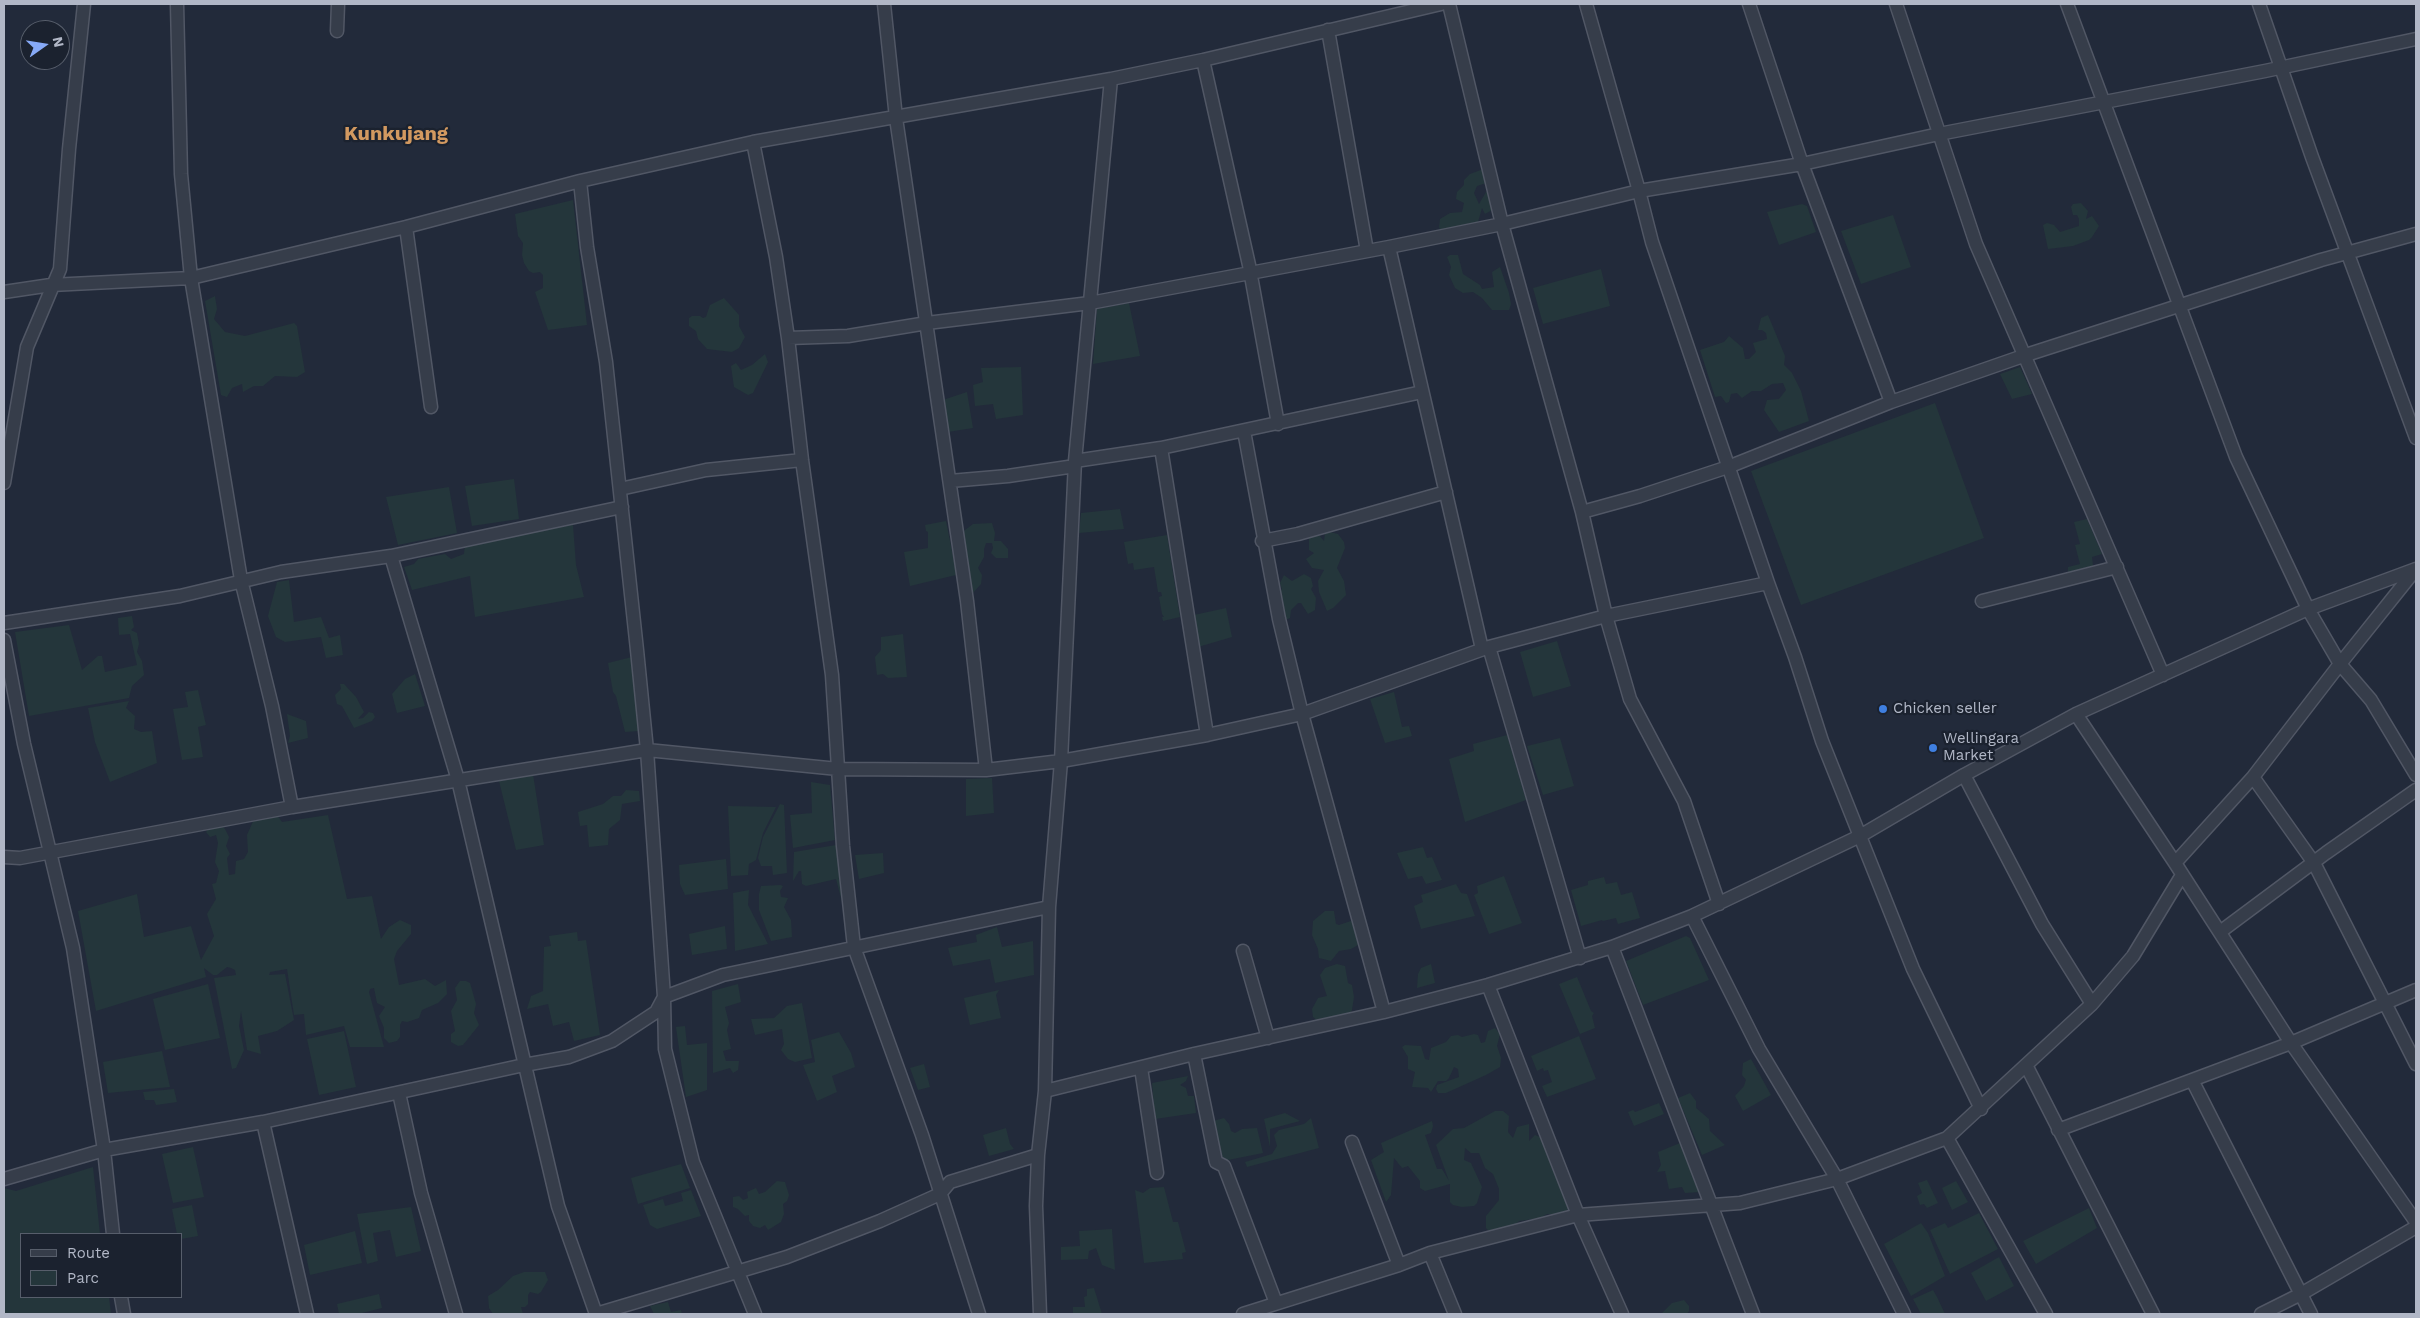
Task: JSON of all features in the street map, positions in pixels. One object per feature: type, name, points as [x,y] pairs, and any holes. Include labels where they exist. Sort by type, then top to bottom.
[{"type":"street","points":[[4,483],[27,347],[51,285],[60,269],[69,148],[84,4]]},
{"type":"street","points":[[177,4],[181,174],[191,278],[241,580],[272,706],[292,808]]},
{"type":"street","points":[[337,31],[338,4]]},
{"type":"street","points":[[884,4],[896,118],[967,601],[986,770]]},
{"type":"street","points":[[4,292],[51,285],[191,278],[406,228],[580,182],[753,142],[1111,79],[1203,60],[1441,4]]},
{"type":"street","points":[[1449,4],[1502,224],[1582,512],[1606,616],[1630,699],[1684,802],[1718,904]]},
{"type":"street","points":[[1586,4],[1652,242],[1795,657],[1822,741],[1913,969],[1981,1108]]},
{"type":"street","points":[[1749,4],[1802,164],[1891,402]]},
{"type":"street","points":[[1896,4],[1976,244],[2026,355],[2163,675]]},
{"type":"street","points":[[2067,4],[2178,306],[2236,457],[2308,609],[2340,664],[2371,700],[2416,775]]},
{"type":"street","points":[[2259,4],[2416,438]]},
{"type":"street","points":[[1328,30],[1366,251]]},
{"type":"street","points":[[788,338],[848,336],[927,323],[1090,302],[1389,247],[1502,224],[1639,191],[1802,164],[1939,134],[2281,68],[2416,39]]},
{"type":"street","points":[[1203,60],[1251,272],[1278,424]]},
{"type":"street","points":[[1040,1314],[1036,1206],[1038,1155],[1045,1091],[1049,907],[1061,761],[1075,464],[1111,79]]},
{"type":"street","points":[[753,142],[776,257],[832,675],[842,846],[854,947],[922,1135],[978,1314]]},
{"type":"street","points":[[580,182],[587,247],[606,362],[647,750],[664,996],[665,1049],[693,1162],[755,1314]]},
{"type":"street","points":[[406,228],[431,407]]},
{"type":"street","points":[[1582,512],[1728,466],[1891,402],[2026,355],[2321,260],[2416,234]]},
{"type":"street","points":[[1389,247],[1446,492],[1486,648],[1580,958]]},
{"type":"street","points":[[950,481],[1075,464],[1161,448],[1422,392]]},
{"type":"street","points":[[1244,431],[1262,541],[1302,714],[1384,1012]]},
{"type":"street","points":[[1161,448],[1206,735]]},
{"type":"street","points":[[620,489],[706,470],[802,460]]},
{"type":"street","points":[[1262,541],[1298,534],[1446,492]]},
{"type":"street","points":[[4,623],[180,596],[280,572],[391,556],[622,507]]},
{"type":"street","points":[[391,556],[458,780],[558,1206],[596,1314],[796,1253],[880,1221],[940,1194],[950,1182],[1038,1155]]},
{"type":"street","points":[[1982,601],[2117,567]]},
{"type":"street","points":[[1045,1091],[1194,1054],[1384,1012],[1488,986],[1612,947],[1692,916],[1860,836],[1964,775],[2076,714],[2308,609],[2416,569],[2253,777],[2175,863]]},
{"type":"street","points":[[4,857],[20,858],[51,853],[292,808],[647,750],[838,769],[986,770],[1061,761],[1206,735],[1302,714],[1486,648],[1606,616],[1768,583]]},
{"type":"street","points":[[4,640],[24,744],[73,948],[104,1150],[113,1233]]},
{"type":"street","points":[[2076,714],[2291,1043],[2416,1222]]},
{"type":"street","points":[[1964,775],[2042,924],[2092,1004]]},
{"type":"street","points":[[2253,777],[2314,863],[2416,1064]]},
{"type":"street","points":[[2220,932],[2416,790]]},
{"type":"street","points":[[1243,1314],[1399,1265],[1430,1253],[1578,1215],[1740,1203],[1837,1179],[1948,1138],[2027,1067],[2092,1004],[2133,956],[2182,875]]},
{"type":"street","points":[[4,1179],[104,1150],[263,1122],[524,1065],[569,1057],[612,1041],[656,1012],[664,996],[723,975],[1049,907]]},
{"type":"street","points":[[1692,916],[1759,1049],[1837,1179],[1904,1314]]},
{"type":"street","points":[[1612,947],[1753,1314]]},
{"type":"street","points":[[1243,951],[1268,1038]]},
{"type":"street","points":[[1488,986],[1578,1215],[1622,1314]]},
{"type":"street","points":[[2058,1130],[2291,1043],[2416,990]]},
{"type":"street","points":[[1194,1054],[1216,1162],[1224,1166],[1276,1303]]},
{"type":"street","points":[[2027,1067],[2153,1314]]},
{"type":"street","points":[[1141,1068],[1157,1173]]},
{"type":"street","points":[[2192,1080],[2311,1314]]},
{"type":"street","points":[[398,1093],[420,1193],[456,1314]]},
{"type":"street","points":[[263,1122],[307,1314]]},
{"type":"street","points":[[1948,1138],[2046,1314]]},
{"type":"street","points":[[1352,1142],[1399,1265]]},
{"type":"street","points":[[2261,1314],[2301,1294],[2416,1227]]},
{"type":"street","points":[[1430,1253],[1455,1314]]},
{"type":"street","points":[[121,1298],[124,1314]]},
{"type":"green space","points":[[1486,168],[1489,182],[1477,186],[1474,193],[1479,204],[1486,192],[1491,192],[1493,199],[1492,210],[1485,214],[1482,208],[1478,222],[1468,224],[1468,234],[1455,241],[1445,241],[1439,227],[1440,219],[1450,213],[1462,212],[1464,203],[1456,199],[1457,192],[1464,185],[1464,180],[1470,174]]},
{"type":"green space","points":[[573,200],[587,325],[548,330],[535,292],[543,288],[543,275],[540,272],[533,273],[529,271],[524,263],[522,255],[523,243],[518,236],[515,214]]},
{"type":"green space","points":[[2081,203],[2088,211],[2086,219],[2092,216],[2099,226],[2092,237],[2073,246],[2048,249],[2043,225],[2047,223],[2054,225],[2060,232],[2079,226],[2079,219],[2077,215],[2073,215],[2071,207],[2073,204]]},
{"type":"green space","points":[[1802,204],[1807,206],[1816,232],[1779,245],[1767,212]]},
{"type":"green space","points":[[1893,215],[1911,267],[1861,284],[1841,231]]},
{"type":"green space","points":[[1458,255],[1463,274],[1480,285],[1482,289],[1494,287],[1492,272],[1500,267],[1509,293],[1511,304],[1509,310],[1492,310],[1482,298],[1473,292],[1463,293],[1455,288],[1449,275],[1451,267],[1447,257]]},
{"type":"green space","points":[[1601,269],[1610,306],[1543,324],[1533,288]]},
{"type":"green space","points":[[215,296],[217,309],[214,319],[225,332],[245,336],[294,323],[297,326],[305,372],[297,377],[275,376],[263,386],[254,386],[243,392],[242,384],[232,388],[227,397],[221,395],[205,301]]},
{"type":"green space","points":[[724,298],[739,315],[739,326],[745,337],[739,348],[732,352],[707,349],[698,339],[696,331],[689,326],[689,318],[692,316],[706,317],[710,305]]},
{"type":"green space","points":[[1129,303],[1140,356],[1093,364],[1097,309]]},
{"type":"green space","points":[[1768,315],[1785,356],[1784,365],[1792,373],[1801,391],[1809,421],[1779,432],[1764,410],[1767,400],[1779,399],[1786,390],[1783,383],[1772,384],[1761,391],[1752,391],[1742,398],[1737,393],[1731,394],[1729,402],[1726,403],[1721,396],[1715,397],[1700,350],[1724,342],[1729,336],[1743,348],[1745,359],[1749,359],[1756,352],[1753,343],[1767,339],[1766,333],[1758,330],[1761,318]]},
{"type":"green space","points":[[765,354],[768,362],[753,393],[748,395],[734,387],[731,366],[736,363],[741,370],[752,365]]},
{"type":"green space","points":[[1021,367],[1023,415],[996,419],[993,404],[975,406],[973,385],[983,382],[981,368]]},
{"type":"green space","points":[[2020,367],[2032,394],[2012,399],[2000,374]]},
{"type":"green space","points":[[967,392],[973,428],[948,432],[943,400]]},
{"type":"green space","points":[[1935,403],[1984,538],[1801,605],[1751,471]]},
{"type":"green space","points":[[514,479],[519,519],[472,526],[465,486]]},
{"type":"green space","points":[[449,487],[457,533],[398,545],[386,497]]},
{"type":"green space","points":[[1120,509],[1124,529],[1079,533],[1081,513]]},
{"type":"green space","points":[[2087,519],[2102,554],[2092,557],[2093,566],[2068,572],[2068,567],[2080,564],[2075,545],[2080,544],[2074,522]]},
{"type":"green space","points":[[946,521],[955,566],[961,533],[973,524],[992,523],[995,533],[994,541],[1001,541],[1008,549],[1008,558],[996,558],[991,553],[992,543],[986,543],[984,557],[978,568],[982,575],[981,584],[973,593],[967,591],[956,571],[956,575],[910,586],[904,552],[928,548],[928,532],[925,525]]},
{"type":"green space","points":[[573,525],[576,565],[584,597],[475,617],[470,576],[412,590],[404,567],[414,564],[418,559],[445,554],[451,559],[464,554],[465,545],[474,540]]},
{"type":"green space","points":[[1325,533],[1338,534],[1344,542],[1345,548],[1337,568],[1344,581],[1346,595],[1333,608],[1327,611],[1319,592],[1318,581],[1324,570],[1312,568],[1306,559],[1314,553],[1309,550],[1309,537],[1318,534],[1324,541]]},
{"type":"green space","points":[[1167,535],[1180,617],[1163,621],[1162,617],[1164,617],[1159,597],[1162,596],[1161,592],[1158,592],[1154,567],[1134,570],[1133,563],[1128,564],[1124,542]]},
{"type":"green space","points":[[1304,574],[1311,578],[1313,586],[1311,589],[1316,598],[1315,610],[1308,614],[1301,603],[1298,603],[1291,610],[1290,618],[1283,621],[1279,594],[1282,589],[1280,583],[1284,575],[1292,581]]},
{"type":"green space","points":[[289,580],[294,622],[321,617],[329,638],[340,635],[343,655],[326,658],[321,637],[285,642],[276,637],[268,616],[277,582]]},
{"type":"green space","points":[[1226,608],[1232,637],[1198,647],[1194,615]]},
{"type":"green space","points":[[132,616],[134,627],[131,630],[137,633],[139,644],[137,652],[142,661],[144,675],[132,686],[129,698],[29,716],[15,632],[69,625],[82,670],[98,656],[102,656],[105,672],[137,665],[130,634],[119,635],[118,618]]},
{"type":"green space","points":[[903,634],[907,677],[888,678],[883,674],[877,675],[875,657],[881,650],[881,637]]},
{"type":"green space","points":[[1557,641],[1571,686],[1533,697],[1520,652]]},
{"type":"green space","points":[[632,657],[639,731],[625,732],[616,696],[613,692],[608,663]]},
{"type":"green space","points":[[415,674],[425,706],[397,713],[392,694],[405,679]]},
{"type":"green space","points":[[340,684],[344,684],[356,697],[364,712],[358,719],[363,718],[369,712],[373,713],[375,717],[372,721],[354,728],[342,706],[337,704],[335,695],[341,689]]},
{"type":"green space","points":[[198,690],[206,725],[198,727],[203,757],[182,760],[173,709],[188,707],[185,692]]},
{"type":"green space","points":[[1394,692],[1402,727],[1409,726],[1412,736],[1385,743],[1370,699]]},
{"type":"green space","points":[[129,701],[126,708],[135,716],[134,729],[141,732],[152,731],[157,763],[110,782],[95,742],[88,708]]},
{"type":"green space","points":[[287,714],[306,721],[308,738],[288,743],[290,736]]},
{"type":"green space","points":[[1507,735],[1526,800],[1465,822],[1449,759],[1474,751],[1473,744]]},
{"type":"green space","points":[[1560,738],[1574,786],[1543,795],[1527,746]]},
{"type":"green space","points":[[533,774],[544,845],[516,850],[499,781]]},
{"type":"green space","points":[[992,778],[994,813],[966,816],[966,779]]},
{"type":"green space","points":[[811,782],[830,785],[835,840],[793,848],[790,815],[812,813]]},
{"type":"green space","points":[[626,790],[639,791],[640,801],[622,804],[620,820],[609,829],[608,845],[589,847],[587,825],[580,826],[578,812],[603,804],[613,796],[621,796]]},
{"type":"green space","points":[[780,804],[784,805],[787,873],[773,875],[772,866],[761,866],[758,858],[763,837]]},
{"type":"green space","points":[[728,806],[776,807],[763,833],[756,860],[749,864],[748,875],[731,876]]},
{"type":"green space","points":[[277,815],[282,822],[328,815],[347,899],[372,896],[381,939],[389,927],[400,920],[411,925],[411,934],[397,951],[394,959],[399,985],[425,979],[435,986],[446,980],[447,994],[438,1003],[422,1010],[419,1018],[407,1022],[402,1021],[400,1037],[397,1041],[389,1043],[384,1038],[384,1028],[379,1016],[385,1007],[377,1003],[374,988],[370,989],[369,992],[384,1047],[350,1047],[344,1026],[306,1035],[304,1014],[294,1015],[287,969],[270,972],[269,975],[285,974],[294,1020],[277,1031],[258,1036],[261,1054],[247,1050],[241,1011],[239,1026],[244,1050],[236,1068],[232,1069],[214,978],[236,975],[235,970],[231,968],[227,967],[217,975],[213,975],[204,968],[206,977],[96,1011],[78,911],[137,894],[144,937],[191,926],[201,960],[214,936],[207,914],[216,899],[212,884],[216,883],[219,871],[215,862],[218,843],[216,835],[210,837],[206,832],[209,828],[222,826],[225,829],[229,837],[226,846],[230,854],[227,858],[229,875],[235,874],[236,861],[244,859],[248,852],[247,835],[255,817]]},
{"type":"green space","points":[[836,845],[844,901],[842,902],[836,879],[806,886],[802,884],[801,871],[799,871],[793,881],[794,852]]},
{"type":"green space","points":[[1423,847],[1427,858],[1432,857],[1442,880],[1426,884],[1422,876],[1408,879],[1397,853]]},
{"type":"green space","points":[[883,853],[884,873],[859,879],[855,855]]},
{"type":"green space","points":[[726,859],[728,889],[685,895],[680,884],[679,865]]},
{"type":"green space","points":[[1504,876],[1522,923],[1489,934],[1474,895],[1478,893],[1477,886]]},
{"type":"green space","points":[[1604,877],[1606,884],[1617,882],[1621,895],[1632,892],[1640,918],[1618,924],[1616,918],[1581,926],[1571,890],[1588,885],[1588,881]]},
{"type":"green space","points":[[1456,884],[1461,893],[1467,894],[1475,916],[1421,929],[1414,906],[1423,902],[1421,895]]},
{"type":"green space","points":[[761,886],[783,886],[780,891],[781,897],[788,898],[784,907],[791,920],[792,937],[771,941],[759,910],[759,894]]},
{"type":"green space","points":[[749,890],[748,905],[768,944],[735,951],[733,893]]},
{"type":"green space","points":[[1325,911],[1334,911],[1336,924],[1339,925],[1351,921],[1357,928],[1358,945],[1351,949],[1339,951],[1331,961],[1319,958],[1318,949],[1312,935],[1313,921]]},
{"type":"green space","points":[[725,926],[727,949],[692,955],[689,934]]},
{"type":"green space","points":[[997,927],[1002,947],[1033,941],[1034,975],[995,983],[990,959],[953,966],[948,948],[977,942],[976,935]]},
{"type":"green space","points":[[577,932],[578,941],[586,940],[600,1035],[574,1041],[569,1022],[553,1026],[548,1004],[527,1009],[531,996],[543,991],[544,947],[551,946],[549,936]]},
{"type":"green space","points":[[1686,936],[1690,938],[1709,980],[1643,1005],[1626,961]]},
{"type":"green space","points":[[1337,964],[1345,966],[1348,983],[1352,985],[1354,997],[1352,1010],[1350,1014],[1319,1022],[1313,1017],[1312,1009],[1318,998],[1327,996],[1320,975],[1325,968]]},
{"type":"green space","points":[[1431,964],[1435,983],[1417,988],[1418,974],[1421,968]]},
{"type":"green space","points":[[1577,977],[1591,1011],[1594,1013],[1592,1016],[1595,1028],[1580,1034],[1559,984]]},
{"type":"green space","points":[[460,981],[470,983],[476,1004],[474,1013],[479,1025],[463,1045],[458,1046],[451,1042],[451,1034],[455,1031],[451,1011],[457,1000],[455,988]]},
{"type":"green space","points":[[208,984],[220,1038],[165,1050],[153,999]]},
{"type":"green space","points":[[738,984],[741,1002],[725,1007],[729,1023],[727,1030],[731,1049],[723,1051],[726,1061],[739,1061],[738,1070],[733,1073],[730,1068],[713,1073],[712,991]]},
{"type":"green space","points":[[999,990],[996,995],[1001,1018],[970,1025],[964,998]]},
{"type":"green space","points":[[802,1003],[812,1058],[795,1062],[788,1059],[781,1050],[784,1044],[782,1029],[755,1035],[751,1019],[774,1018],[787,1006]]},
{"type":"green space","points":[[685,1026],[687,1045],[707,1043],[707,1090],[686,1097],[676,1027]]},
{"type":"green space","points":[[1495,1028],[1500,1034],[1497,1046],[1501,1058],[1500,1067],[1446,1093],[1438,1093],[1437,1085],[1459,1077],[1458,1069],[1454,1067],[1449,1078],[1446,1081],[1438,1081],[1431,1092],[1428,1088],[1412,1087],[1415,1072],[1408,1069],[1408,1057],[1402,1047],[1405,1045],[1421,1046],[1425,1059],[1429,1060],[1431,1048],[1446,1042],[1451,1036],[1458,1035],[1462,1037],[1474,1034],[1478,1035],[1481,1043],[1485,1042],[1488,1031]]},
{"type":"green space","points":[[344,1031],[356,1087],[319,1095],[307,1039]]},
{"type":"green space","points":[[839,1032],[851,1053],[855,1067],[832,1076],[837,1092],[817,1101],[803,1065],[815,1062],[811,1040]]},
{"type":"green space","points":[[1579,1036],[1596,1079],[1547,1097],[1542,1086],[1552,1082],[1548,1070],[1544,1071],[1543,1068],[1537,1071],[1531,1056]]},
{"type":"green space","points":[[162,1051],[170,1087],[108,1093],[103,1062]]},
{"type":"green space","points":[[1751,1059],[1771,1095],[1743,1111],[1735,1096],[1744,1086],[1746,1080],[1742,1075],[1743,1063]]},
{"type":"green space","points":[[924,1064],[930,1087],[918,1090],[910,1068]]},
{"type":"green space","points":[[1188,1076],[1186,1081],[1180,1085],[1186,1088],[1188,1096],[1194,1096],[1196,1113],[1155,1119],[1152,1083]]},
{"type":"green space","points":[[174,1089],[177,1102],[156,1105],[154,1100],[145,1100],[143,1092]]},
{"type":"green space","points":[[1690,1093],[1696,1101],[1696,1108],[1709,1119],[1710,1131],[1725,1145],[1702,1155],[1678,1098]]},
{"type":"green space","points":[[1659,1103],[1664,1114],[1634,1126],[1628,1112],[1633,1110],[1635,1112]]},
{"type":"green space","points":[[1495,1111],[1503,1111],[1509,1116],[1508,1132],[1513,1138],[1517,1127],[1529,1124],[1529,1141],[1535,1135],[1543,1138],[1569,1208],[1563,1214],[1547,1214],[1540,1218],[1519,1221],[1511,1230],[1491,1233],[1486,1228],[1486,1216],[1499,1200],[1499,1189],[1493,1174],[1485,1168],[1479,1153],[1471,1153],[1465,1148],[1464,1160],[1471,1163],[1482,1187],[1477,1203],[1474,1206],[1462,1207],[1453,1205],[1450,1202],[1450,1184],[1425,1191],[1420,1188],[1420,1181],[1408,1166],[1402,1168],[1394,1158],[1391,1195],[1386,1202],[1371,1160],[1384,1152],[1381,1143],[1432,1121],[1431,1133],[1425,1135],[1437,1169],[1442,1169],[1449,1181],[1436,1145],[1453,1129],[1464,1128]]},
{"type":"green space","points":[[1285,1113],[1300,1121],[1270,1129],[1270,1147],[1264,1119]]},
{"type":"green space","points":[[1224,1118],[1229,1124],[1231,1131],[1235,1133],[1242,1129],[1257,1128],[1263,1153],[1223,1161],[1213,1121]]},
{"type":"green space","points":[[1311,1118],[1319,1148],[1247,1167],[1245,1162],[1272,1154],[1277,1146],[1274,1135],[1279,1130],[1304,1124]]},
{"type":"green space","points":[[1006,1128],[1010,1144],[1014,1149],[989,1156],[983,1135]]},
{"type":"green space","points":[[1680,1143],[1702,1190],[1700,1192],[1685,1193],[1682,1187],[1669,1189],[1665,1171],[1657,1172],[1661,1165],[1658,1152]]},
{"type":"green space","points":[[193,1147],[204,1197],[173,1203],[162,1154]]},
{"type":"green space","points":[[681,1164],[690,1188],[638,1204],[631,1178]]},
{"type":"green space","points":[[93,1167],[100,1233],[20,1233],[20,1298],[109,1298],[111,1314],[4,1314],[4,1188],[16,1191]]},
{"type":"green space","points":[[1927,1180],[1938,1203],[1927,1208],[1924,1204],[1920,1205],[1917,1196],[1922,1193],[1918,1183]]},
{"type":"green space","points":[[777,1181],[785,1182],[789,1195],[787,1201],[783,1204],[784,1214],[781,1222],[768,1230],[765,1225],[760,1228],[753,1226],[749,1221],[749,1215],[745,1216],[733,1207],[733,1197],[739,1196],[743,1200],[748,1198],[747,1192],[756,1188],[759,1194],[765,1192]]},
{"type":"green space","points":[[1956,1181],[1968,1202],[1952,1210],[1942,1188]]},
{"type":"green space","points":[[1164,1187],[1173,1222],[1178,1222],[1186,1252],[1182,1253],[1183,1259],[1144,1263],[1135,1190],[1143,1193],[1150,1188]]},
{"type":"green space","points":[[691,1190],[701,1216],[657,1229],[650,1225],[643,1205],[663,1199],[665,1206],[683,1201],[681,1193]]},
{"type":"green space","points":[[192,1205],[198,1236],[182,1239],[182,1233],[177,1233],[172,1209]]},
{"type":"green space","points":[[411,1207],[421,1251],[396,1257],[390,1230],[373,1233],[378,1261],[367,1264],[357,1214]]},
{"type":"green space","points":[[2089,1208],[2097,1228],[2036,1264],[2023,1241]]},
{"type":"green space","points":[[1979,1213],[1998,1249],[1950,1274],[1930,1230],[1945,1223],[1948,1228]]},
{"type":"green space","points":[[1921,1223],[1928,1233],[1945,1276],[1911,1296],[1884,1244]]},
{"type":"green space","points":[[1112,1229],[1115,1270],[1102,1265],[1096,1248],[1089,1251],[1088,1259],[1061,1260],[1061,1247],[1080,1246],[1079,1231]]},
{"type":"green space","points":[[355,1231],[362,1263],[310,1275],[304,1245]]},
{"type":"green space","points":[[1999,1257],[2014,1286],[1986,1301],[1971,1273]]},
{"type":"green space","points":[[524,1272],[545,1272],[548,1280],[541,1292],[538,1294],[530,1292],[528,1304],[525,1307],[521,1307],[523,1314],[493,1314],[489,1308],[488,1296],[498,1290],[513,1276]]},
{"type":"green space","points":[[1094,1288],[1102,1314],[1073,1314],[1073,1307],[1085,1307],[1084,1297],[1087,1296],[1087,1289]]},
{"type":"green space","points":[[1933,1290],[1945,1314],[1921,1314],[1913,1299]]},
{"type":"green space","points":[[379,1294],[382,1308],[358,1314],[339,1314],[337,1304]]},
{"type":"green space","points":[[1684,1300],[1689,1306],[1687,1314],[1661,1314],[1672,1303]]},
{"type":"green space","points":[[668,1302],[671,1312],[681,1310],[682,1314],[654,1314],[650,1306]]},
{"type":"place","name":"Chicken seller","points":[[1883,709]]},
{"type":"place","name":"Wellingara Market","points":[[1933,748]]},
{"type":"district","name":"Kunkujang","points":[[396,134]]}]
